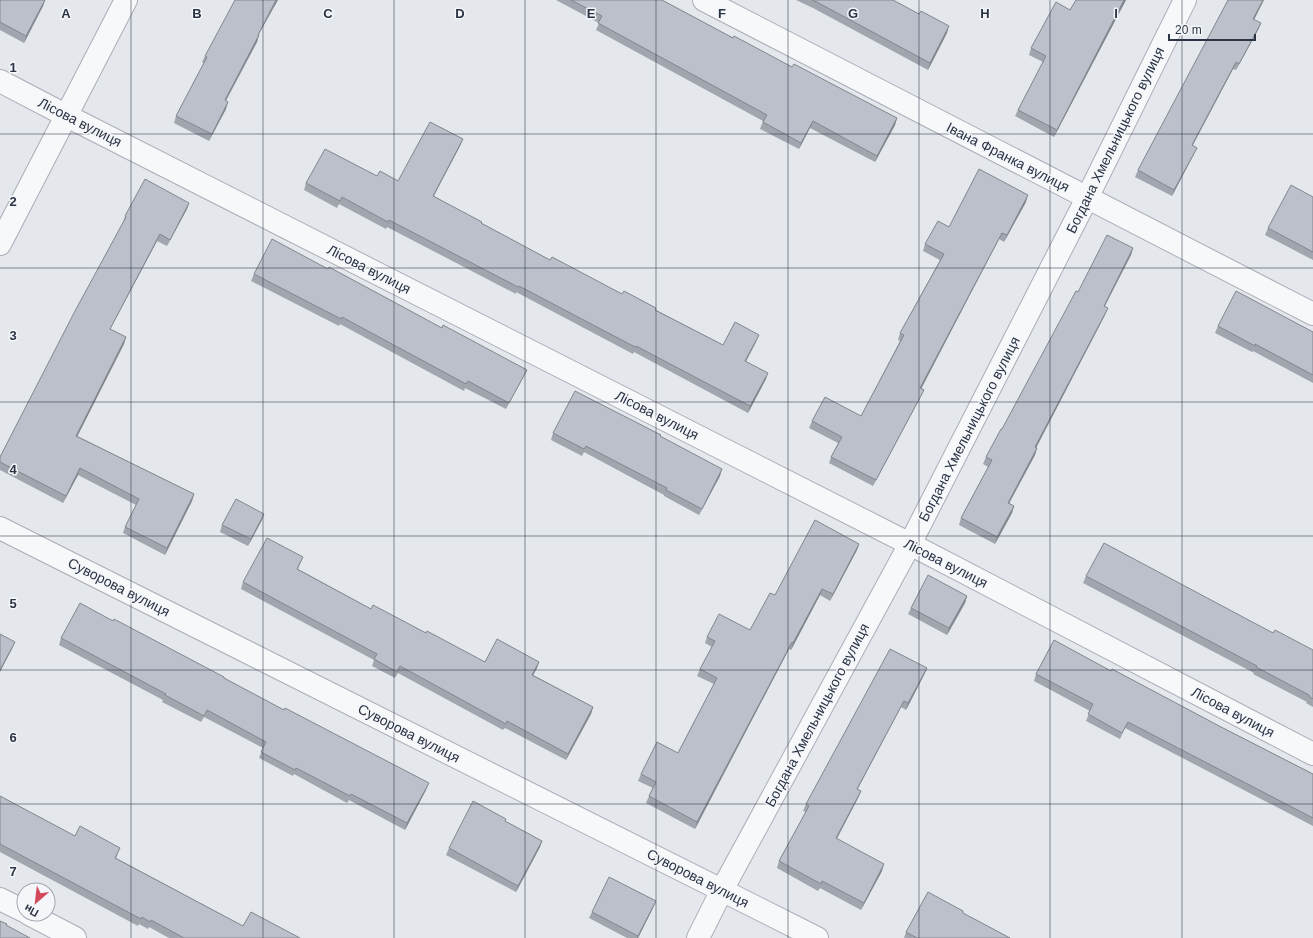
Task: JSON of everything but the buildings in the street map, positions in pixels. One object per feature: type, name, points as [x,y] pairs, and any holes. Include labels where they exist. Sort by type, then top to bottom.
[{"type":"street","points":[[0,244],[126,0]]},
{"type":"street","name":"Івана Франка вулиця","points":[[704,0],[1313,314]]},
{"type":"street","name":"Богдана Хмельницького вулиця","points":[[698,938],[722,890],[910,544],[1087,198],[1185,0]]},
{"type":"street","name":"Лісова вулиця","points":[[0,81],[910,544],[1313,754]]},
{"type":"street","name":"Суворова вулиця","points":[[0,528],[817,938]]},
{"type":"street","points":[[0,899],[16,908]]},
{"type":"street","points":[[45,922],[76,938]]}]
